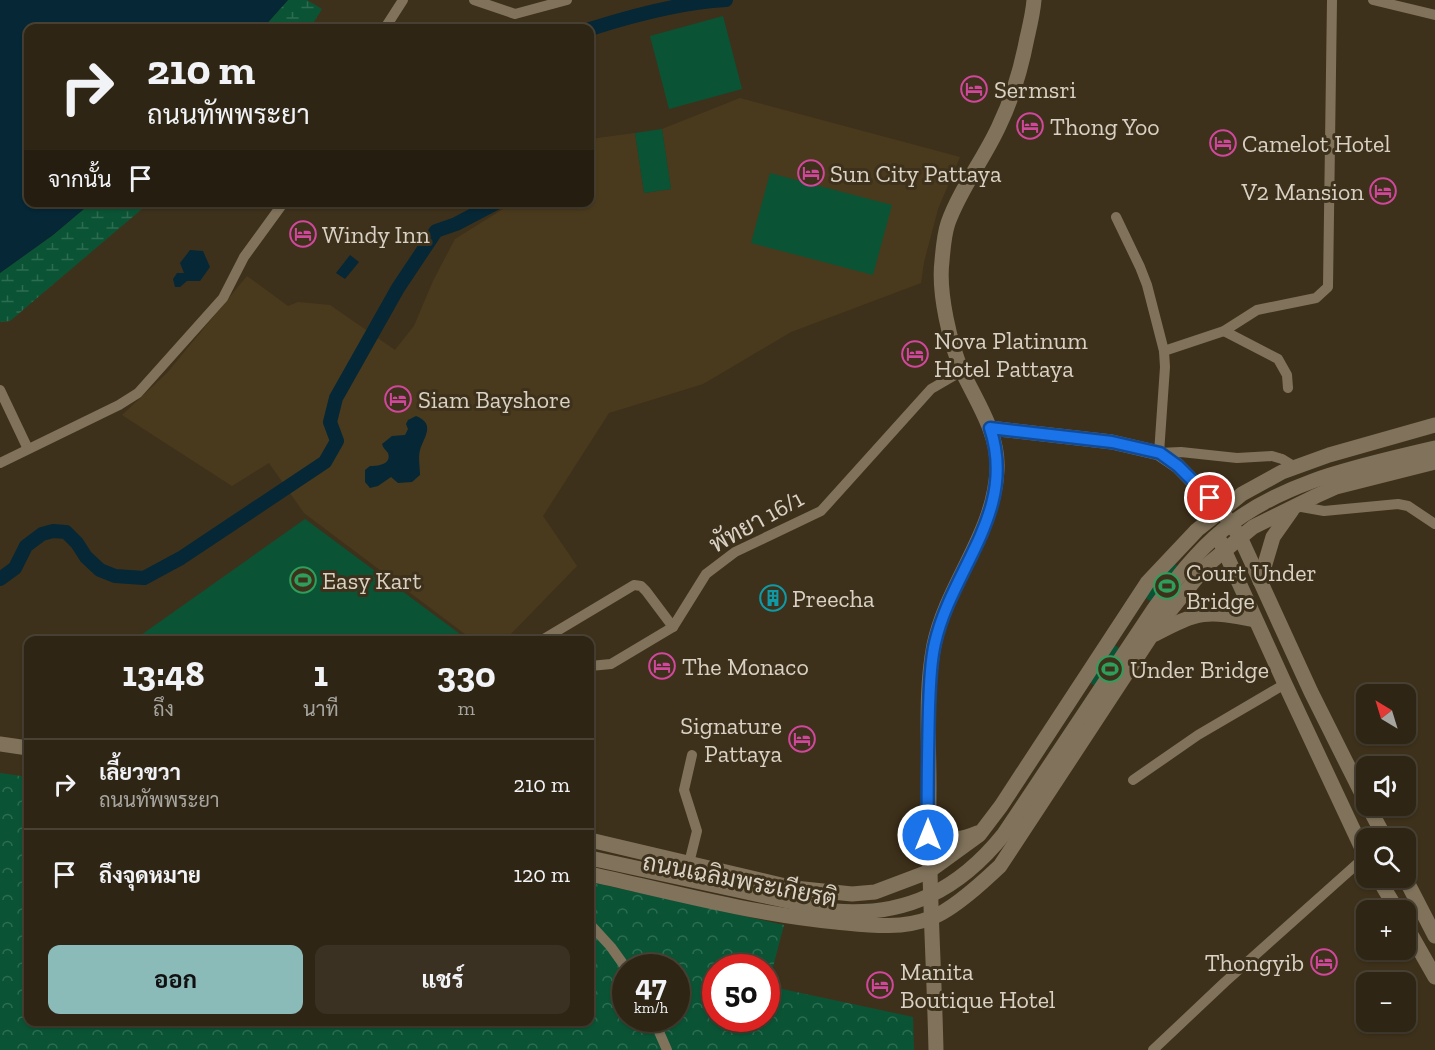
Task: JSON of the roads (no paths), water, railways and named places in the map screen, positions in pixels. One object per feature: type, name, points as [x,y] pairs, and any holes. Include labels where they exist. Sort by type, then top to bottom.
[{"type":"main road","points":[[936,1050],[932,918],[928,872],[928,737],[931,670],[934,644],[945,611],[994,501],[997,457],[990,428],[952,345],[944,301],[941,265],[948,224],[999,126],[1020,74],[1034,0]]},
{"type":"main road","name":"ถนนเฉลิมพระเกียรติ","points":[[594,841],[794,888],[852,894],[875,892],[928,872],[952,856],[982,830],[1001,806],[1147,583],[1163,564],[1215,515],[1262,482],[1295,468],[1329,455],[1435,425]]},
{"type":"main road","points":[[990,428],[1112,442],[1160,453],[1178,466],[1215,515],[1240,537],[1294,656],[1356,782]]},
{"type":"main road","points":[[594,859],[834,911],[858,913],[884,910],[934,895],[956,882],[975,866],[1004,834],[1179,574],[1222,531],[1262,504],[1308,482],[1435,448]]},
{"type":"main road","points":[[1329,455],[1326,475],[1330,483],[1336,487]]},
{"type":"main road","name":"ถนนเฉลิมพระเกียรติ","points":[[594,875],[791,918],[883,927],[932,918],[976,887],[1000,866],[1155,631],[1206,566],[1253,527],[1336,487],[1435,462]]},
{"type":"main road","points":[[1260,581],[1273,537],[1296,506]]},
{"type":"main road","points":[[1215,515],[1225,549],[1255,620],[1356,835]]},
{"type":"main road","points":[[1129,609],[1149,610],[1155,616],[1155,631],[1202,613],[1221,613],[1255,620]]},
{"type":"main road","points":[[1276,665],[1294,656]]},
{"type":"main road","points":[[0,744],[24,747]]},
{"type":"main road","points":[[1001,806],[1001,822],[1007,827],[1017,829],[1027,826]]},
{"type":"main road","points":[[928,816],[943,836],[958,838],[982,830]]},
{"type":"main road","points":[[791,918],[800,902],[794,888]]},
{"type":"main road","points":[[1410,888],[1435,936]]},
{"type":"main road","points":[[1416,943],[1435,976]]},
{"type":"street","points":[[388,24],[403,0]]},
{"type":"street","points":[[474,0],[515,14],[567,0]]},
{"type":"street","points":[[1164,351],[1224,331],[1257,310],[1316,298],[1328,287],[1332,0]]},
{"type":"street","points":[[1373,0],[1435,15]]},
{"type":"street","points":[[0,463],[138,393],[223,298],[244,257],[280,207]]},
{"type":"street","points":[[1116,217],[1147,285],[1164,351],[1160,453],[1181,452],[1238,458],[1272,456],[1282,459],[1295,468]]},
{"type":"street","points":[[1224,331],[1278,359],[1287,375],[1288,388]]},
{"type":"street","name":"พัทยา 16/1","points":[[594,666],[611,664],[673,627],[706,574],[735,552],[821,511],[932,388],[962,371]]},
{"type":"street","points":[[0,390],[28,448]]},
{"type":"street","points":[[1296,506],[1324,511],[1398,504],[1408,506],[1435,524]]},
{"type":"street","points":[[549,636],[634,585],[641,586],[646,591],[673,627]]},
{"type":"street","points":[[1133,780],[1198,735],[1285,684]]},
{"type":"street","points":[[689,863],[697,831],[684,789],[692,755]]},
{"type":"street","points":[[1153,1050],[1356,865]]},
{"type":"street","points":[[594,928],[616,954]]},
{"type":"street","points":[[659,1032],[667,1050]]},
{"type":"water","points":[[0,0],[288,0],[267,24],[24,24],[24,207],[86,207],[53,235],[0,273]]},
{"type":"water","points":[[190,250],[203,251],[210,267],[200,281],[187,281],[180,287],[175,287],[173,279],[177,273],[184,273],[180,263]]},
{"type":"water","points":[[350,255],[359,262],[345,279],[336,273]]},
{"type":"water","points":[[416,416],[426,423],[427,427],[419,453],[420,475],[412,482],[398,483],[391,477],[378,486],[370,488],[365,482],[365,470],[388,460],[388,453],[382,444],[392,436],[405,435],[408,420]]},
{"type":"waterway","points":[[594,28],[657,10],[726,0]]},
{"type":"waterway","points":[[0,579],[15,568],[26,546],[42,534],[53,531],[66,532],[100,570],[115,576],[144,578],[181,558],[325,462],[337,441],[330,422],[336,398],[398,288],[436,231],[456,224],[488,207]]},
{"type":"place","name":"Sermsri","points":[[974,89]]},
{"type":"place","name":"Thong Yoo","points":[[1030,126]]},
{"type":"place","name":"Camelot Hotel","points":[[1223,143]]},
{"type":"place","name":"Sun City Pattaya","points":[[811,173]]},
{"type":"place","name":"V2 Mansion","points":[[1383,191]]},
{"type":"place","name":"Windy Inn","points":[[303,234]]},
{"type":"place","name":"Nova Platinum Hotel Pattaya","points":[[915,354]]},
{"type":"place","name":"Siam Bayshore","points":[[398,399]]},
{"type":"place","name":"Easy Kart","points":[[303,580]]},
{"type":"place","name":"Court Under Bridge","points":[[1167,586]]},
{"type":"place","name":"Preecha","points":[[773,598]]},
{"type":"place","name":"The Monaco","points":[[662,666]]},
{"type":"place","name":"Under Bridge","points":[[1110,669]]},
{"type":"place","name":"Signature Pattaya","points":[[802,739]]},
{"type":"place","name":"Thongyib","points":[[1324,962]]},
{"type":"place","name":"Manita Boutique Hotel","points":[[880,985]]}]
